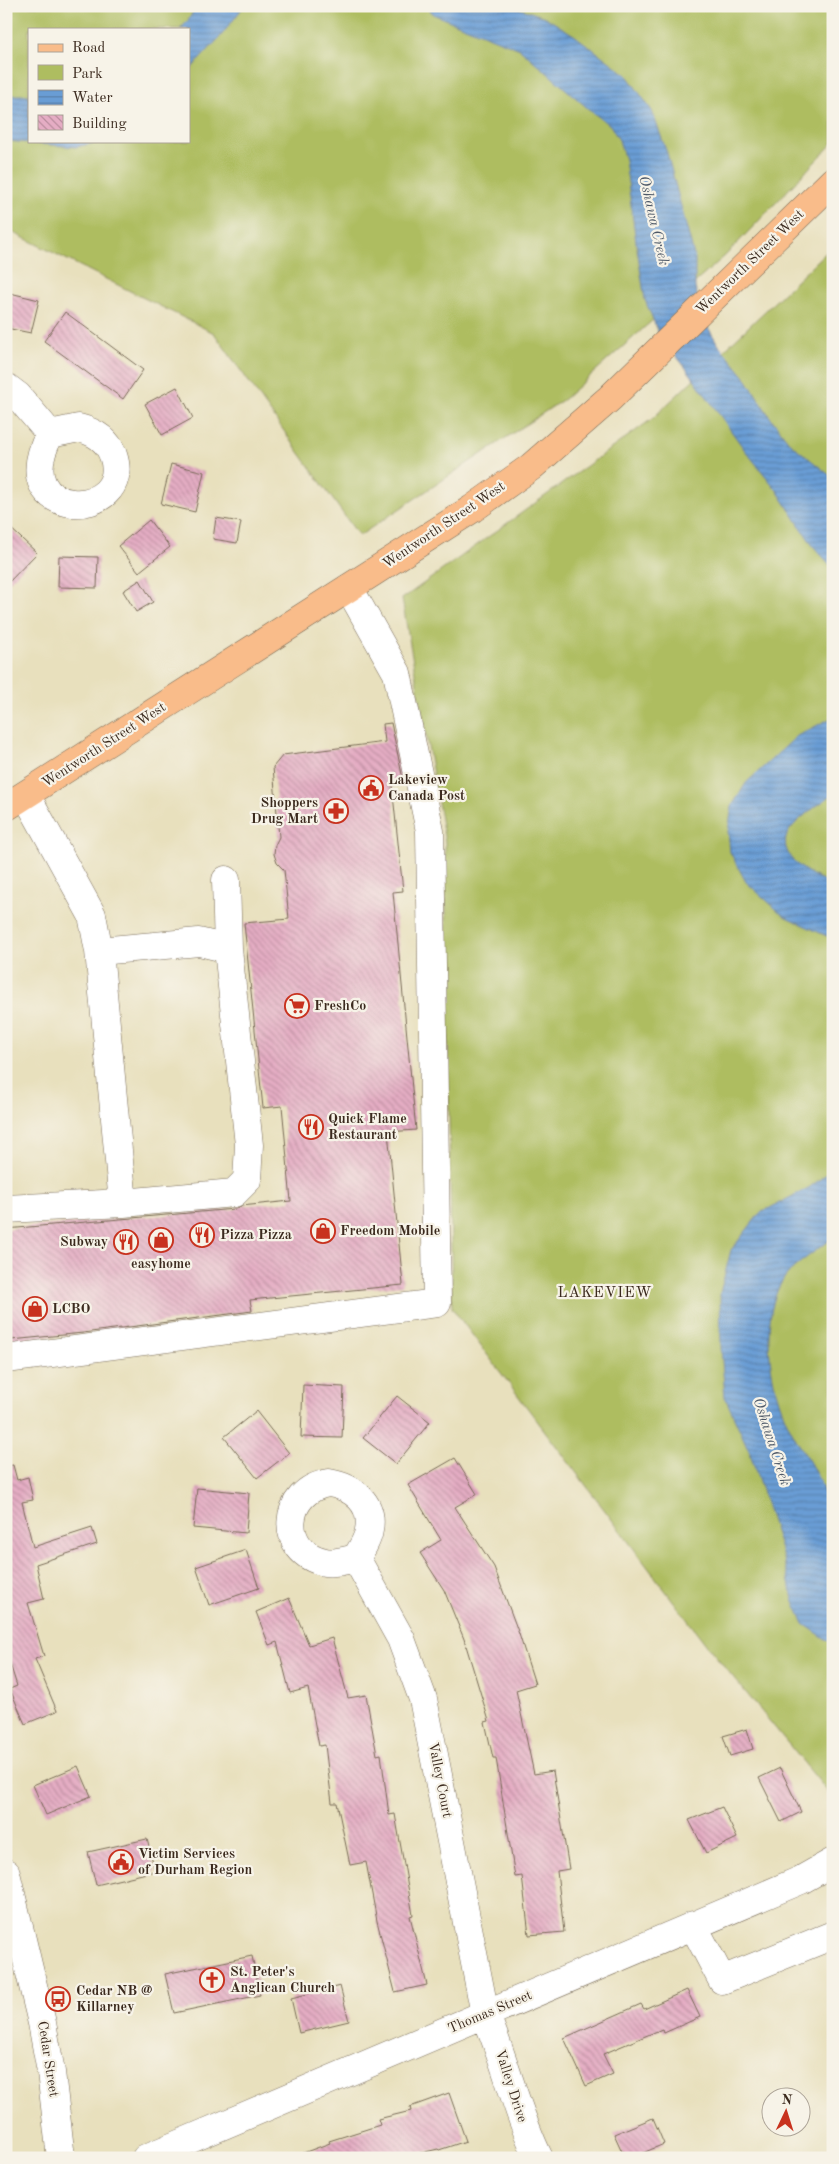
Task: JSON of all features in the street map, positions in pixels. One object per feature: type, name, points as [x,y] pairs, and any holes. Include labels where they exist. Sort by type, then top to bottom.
[{"type":"main road","name":"Wentworth Street West","points":[[16,801],[349,588],[472,508],[530,467],[610,398],[833,181]]},
{"type":"street","points":[[6,387],[18,396],[50,434]]},
{"type":"street","points":[[6,1359],[437,1303],[430,831],[397,673],[349,588]]},
{"type":"street","points":[[16,801],[92,915],[99,951],[123,1203]]},
{"type":"street","points":[[6,1209],[123,1203],[234,1193],[247,1180],[249,1145],[228,949],[226,880]]},
{"type":"street","points":[[99,951],[199,942],[228,949]]},
{"type":"street","name":"Valley Court","points":[[356,1558],[401,1639],[423,1699],[485,2014]]},
{"type":"street","name":"Thomas Street","points":[[146,2158],[801,1880],[833,1862]]},
{"type":"street","name":"Cedar Street","points":[[6,1873],[14,1936],[42,2022],[51,2072],[61,2158]]},
{"type":"street","points":[[693,1925],[722,1980],[833,1935]]},
{"type":"street","name":"Valley Drive","points":[[485,2014],[496,2039],[527,2134],[539,2158]]},
{"type":"green space","points":[[6,6],[833,6],[833,143],[726,255],[564,399],[359,536],[214,333],[6,229]]},
{"type":"green space","points":[[833,246],[833,1798],[705,1643],[452,1308],[445,842],[402,599],[652,419]]},
{"type":"water","points":[[196,6],[244,6],[221,36],[190,70],[190,28],[181,28],[188,21]]},
{"type":"water","name":"Oshawa Creek","points":[[425,6],[513,6],[545,17],[574,35],[626,74],[652,111],[667,153],[695,259],[695,288],[704,321],[718,344],[745,377],[770,417],[790,443],[833,478],[833,568],[813,546],[776,489],[659,334],[645,300],[625,160],[619,140],[610,125],[592,112],[520,49],[435,15]]},
{"type":"water","points":[[6,95],[28,95],[28,142],[98,142],[76,147],[6,141]]},
{"type":"water","points":[[833,717],[833,794],[793,826],[787,836],[786,845],[789,854],[804,870],[833,884],[833,939],[784,916],[746,882],[730,852],[728,831],[732,806],[746,783],[797,736]]},
{"type":"water","name":"Oshawa Creek","points":[[833,1169],[833,1238],[801,1262],[785,1277],[777,1292],[771,1310],[769,1350],[776,1391],[782,1410],[820,1482],[828,1506],[834,1566],[833,1644],[804,1624],[793,1599],[781,1550],[750,1453],[725,1397],[721,1348],[720,1293],[731,1250],[760,1213],[810,1187]]},
{"type":"building","points":[[6,292],[39,300],[31,333],[6,328]]},
{"type":"building","points":[[65,312],[143,370],[123,399],[44,341]]},
{"type":"building","points":[[177,387],[193,418],[162,435],[145,404]]},
{"type":"building","points":[[171,464],[204,472],[195,512],[161,504]]},
{"type":"building","points":[[216,518],[241,522],[237,543],[213,539]]},
{"type":"building","points":[[149,520],[170,547],[139,572],[118,546]]},
{"type":"building","points":[[6,524],[37,553],[6,585]]},
{"type":"building","points":[[59,556],[98,557],[97,588],[58,587]]},
{"type":"building","points":[[140,580],[153,602],[136,612],[123,591]]},
{"type":"building","points":[[391,723],[404,784],[392,785],[403,891],[393,892],[416,1130],[388,1132],[403,1285],[250,1300],[252,1311],[83,1333],[11,1340],[6,1288],[6,1229],[235,1209],[241,1206],[291,1201],[282,1106],[263,1108],[244,923],[289,919],[284,870],[277,863],[274,854],[275,845],[279,837],[273,767],[283,755],[385,742],[383,724]]},
{"type":"building","points":[[303,1385],[344,1387],[342,1438],[301,1437]]},
{"type":"building","points":[[397,1396],[430,1422],[396,1464],[363,1438]]},
{"type":"building","points":[[256,1411],[289,1453],[257,1478],[224,1437]]},
{"type":"building","points":[[455,1458],[477,1494],[455,1507],[494,1567],[535,1684],[516,1690],[534,1774],[553,1771],[569,1869],[557,1871],[564,1932],[529,1935],[522,1876],[515,1877],[496,1758],[493,1758],[485,1722],[489,1721],[464,1639],[444,1590],[420,1553],[441,1540],[408,1485]]},
{"type":"building","points":[[13,1465],[17,1480],[28,1477],[33,1500],[22,1502],[33,1547],[92,1528],[97,1544],[36,1564],[44,1599],[28,1603],[44,1656],[35,1659],[57,1711],[25,1724],[10,1689],[17,1686],[6,1651],[6,1466]]},
{"type":"building","points":[[197,1488],[249,1493],[246,1533],[193,1528]]},
{"type":"building","points":[[246,1550],[259,1588],[209,1605],[196,1567]]},
{"type":"building","points":[[289,1598],[309,1645],[332,1638],[348,1698],[366,1695],[377,1755],[381,1754],[389,1815],[395,1814],[413,1915],[410,1916],[427,1985],[395,1992],[377,1921],[366,1862],[350,1865],[337,1803],[332,1803],[325,1745],[319,1746],[308,1688],[290,1693],[277,1642],[269,1645],[256,1612]]},
{"type":"building","points":[[747,1729],[753,1749],[730,1756],[723,1736]]},
{"type":"building","points":[[78,1766],[91,1796],[46,1815],[33,1785]]},
{"type":"building","points":[[780,1768],[801,1812],[781,1822],[759,1778]]},
{"type":"building","points":[[722,1807],[737,1838],[706,1853],[689,1820]]},
{"type":"building","name":"Victim Services of Durham Region","points":[[147,1839],[155,1871],[96,1885],[88,1852]]},
{"type":"building","name":"St. Peter's Anglican Church","points":[[252,1956],[260,1995],[174,2013],[165,1974]]},
{"type":"building","points":[[340,1986],[349,2021],[299,2033],[291,1998]]},
{"type":"building","points":[[687,1990],[700,2017],[664,2033],[662,2029],[603,2054],[613,2074],[586,2086],[564,2038],[641,2004],[644,2009]]},
{"type":"building","points":[[449,2093],[466,2141],[439,2150],[400,2158],[296,2158],[295,2156],[330,2143],[329,2141],[380,2125],[378,2119],[411,2111],[410,2107]]},
{"type":"building","points":[[653,2118],[664,2144],[631,2158],[625,2158],[614,2134]]},
{"type":"place","name":"Lakeview Canada Post","points":[[371,788]]},
{"type":"place","name":"Shoppers Drug Mart","points":[[336,811]]},
{"type":"place","name":"FreshCo","points":[[297,1006]]},
{"type":"place","name":"Quick Flame Restaurant","points":[[311,1127]]},
{"type":"place","name":"Freedom Mobile","points":[[323,1231]]},
{"type":"place","name":"Pizza Pizza","points":[[202,1235]]},
{"type":"place","name":"easyhome","points":[[161,1240]]},
{"type":"place","name":"Subway","points":[[126,1242]]},
{"type":"place","name":"LCBO","points":[[35,1309]]},
{"type":"place","name":"Victim Services of Durham Region","points":[[121,1862]]},
{"type":"place","name":"St. Peter's Anglican Church","points":[[212,1980]]},
{"type":"place","name":"Cedar NB @ Killarney","points":[[58,1999]]},
{"type":"district","name":"LAKEVIEW","points":[[605,1293]]}]
